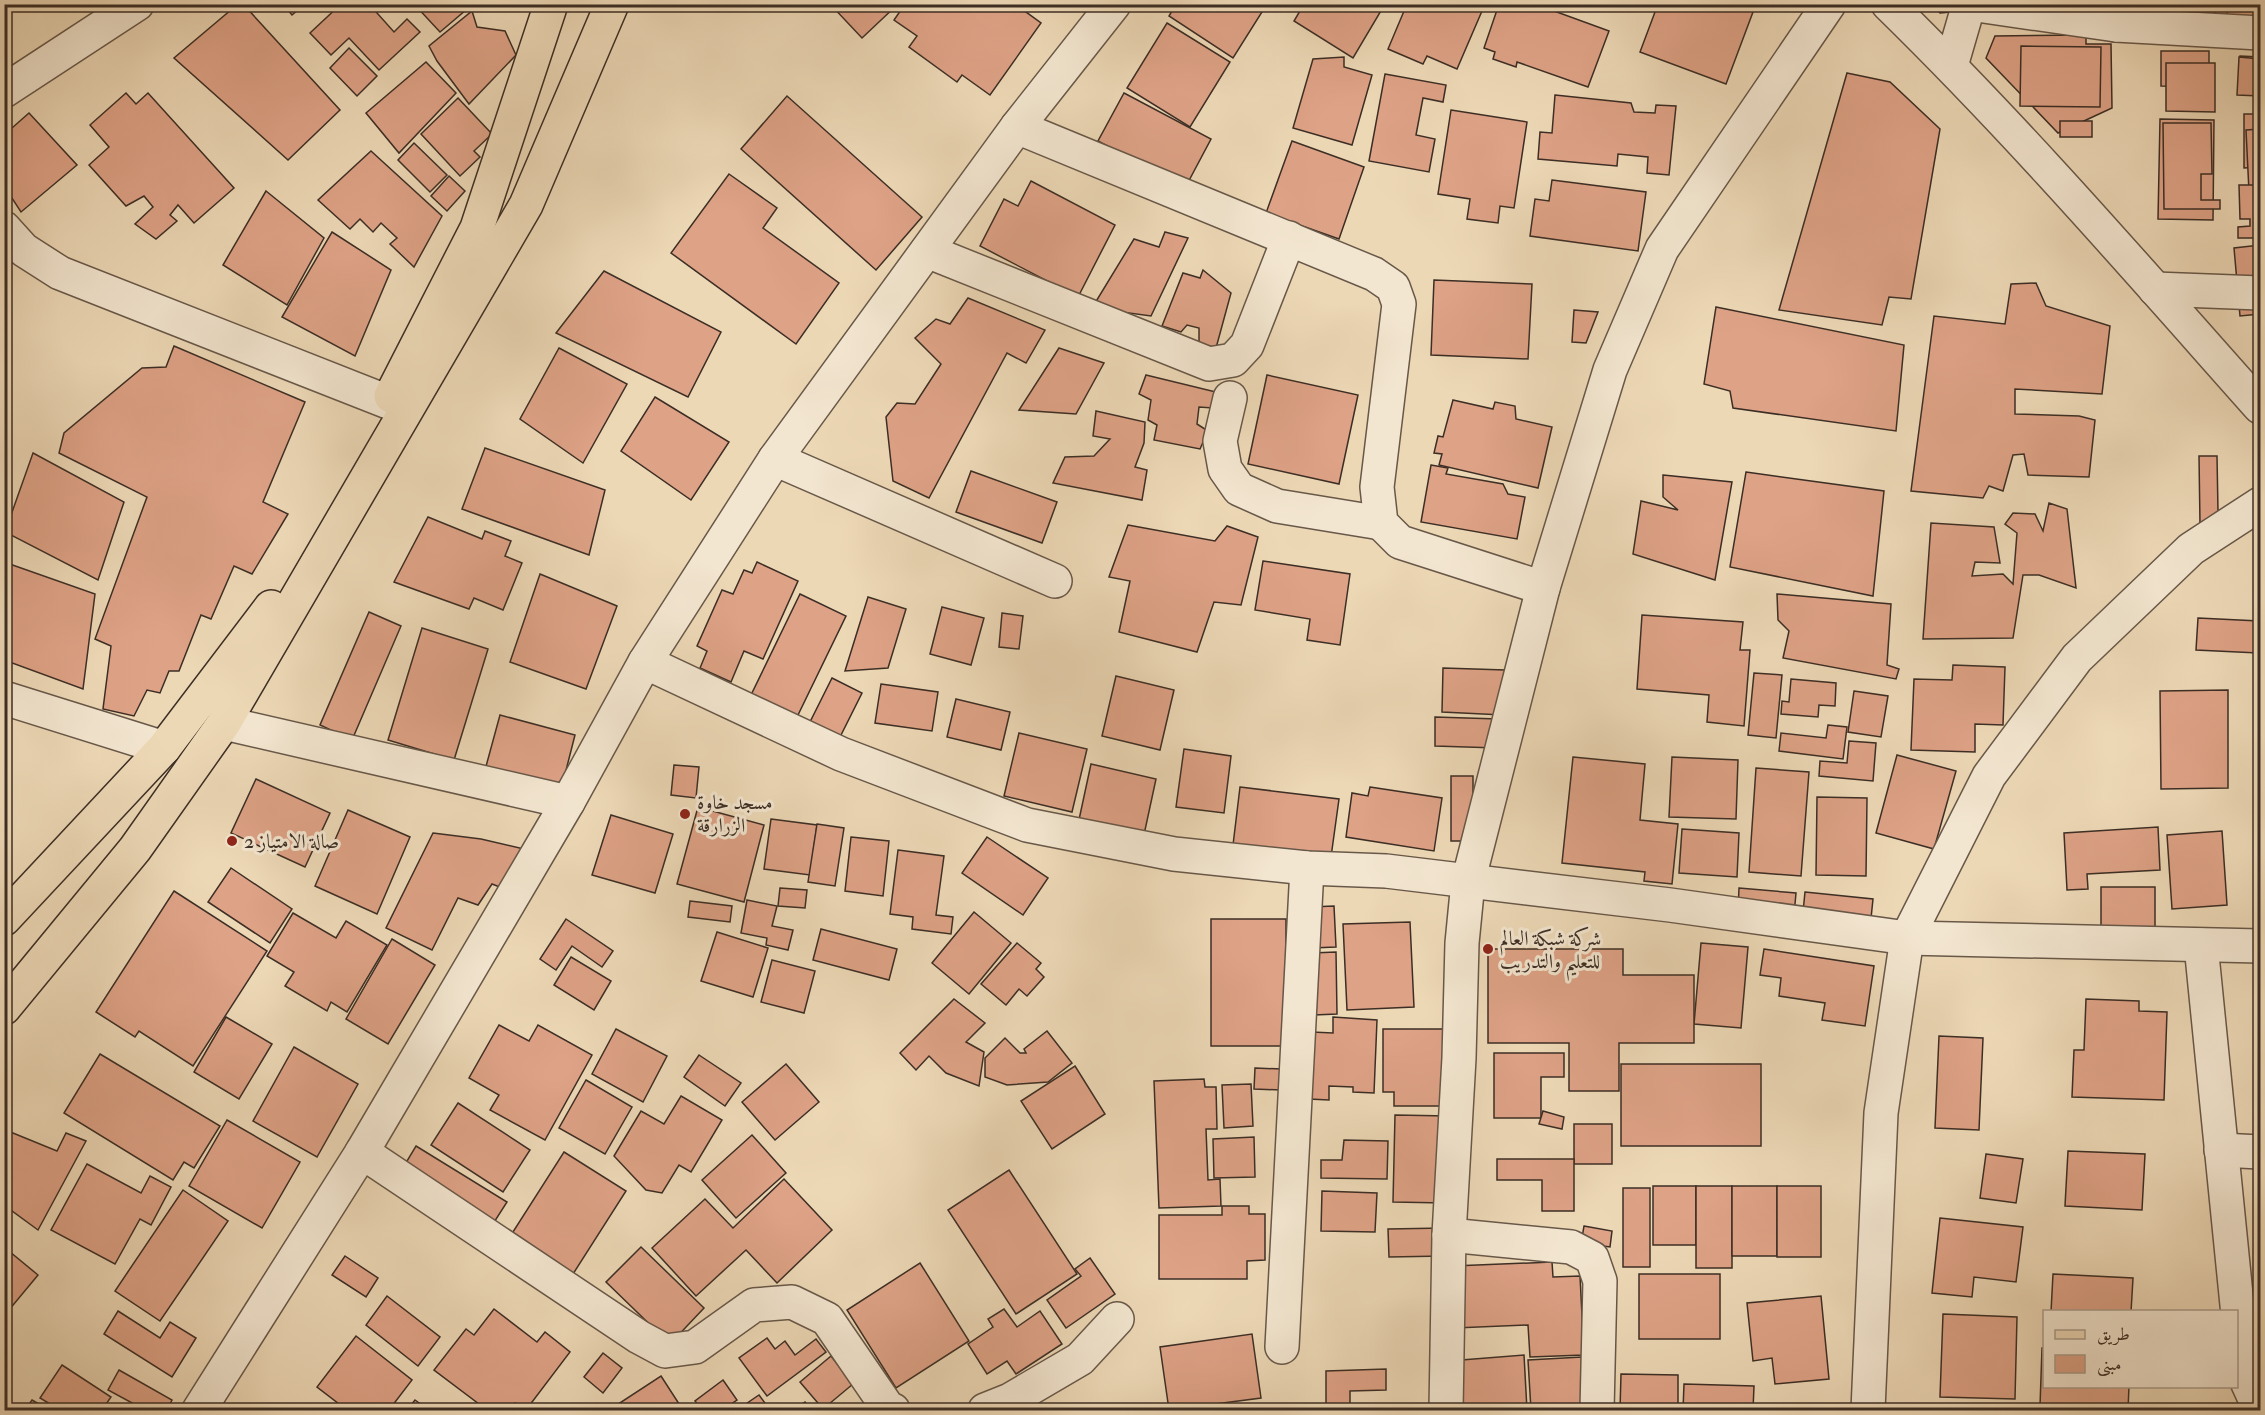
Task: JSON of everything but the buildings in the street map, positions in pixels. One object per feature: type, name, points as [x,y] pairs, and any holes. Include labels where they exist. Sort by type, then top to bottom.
[{"type":"main road","points":[[4,919],[164,748],[308,559],[477,228],[551,4]]},
{"type":"main road","points":[[4,1008],[135,849],[224,723],[526,205],[612,4]]},
{"type":"street","points":[[4,91],[137,4]]},
{"type":"street","points":[[199,1410],[362,1152],[568,802],[645,662],[775,459],[1017,127],[1114,4]]},
{"type":"street","points":[[1446,1410],[1449,1235],[1459,1058],[1462,943],[1468,882],[1543,588],[1610,370],[1662,249],[1829,4]]},
{"type":"street","points":[[1888,4],[1951,66],[2260,407]]},
{"type":"street","points":[[1951,66],[1970,4],[2116,15],[2260,33]]},
{"type":"street","points":[[1017,127],[1374,274],[1393,287],[1399,304],[1377,487],[1381,523]]},
{"type":"street","points":[[4,228],[24,250],[60,273],[388,402]]},
{"type":"street","points":[[927,251],[1209,364],[1233,360],[1247,345],[1289,238]]},
{"type":"street","points":[[2155,289],[2260,293]]},
{"type":"street","points":[[1230,398],[1220,441],[1225,469],[1239,489],[1277,506],[1381,523],[1400,542],[1543,588]]},
{"type":"street","points":[[775,459],[1055,581]]},
{"type":"street","points":[[1868,1410],[1881,1113],[1907,938],[1989,776],[2077,658],[2191,549],[2260,504]]},
{"type":"street","points":[[645,662],[841,754],[1027,825],[1174,854],[1307,868],[1386,871],[1671,905],[1907,938],[2260,946]]},
{"type":"street","points":[[4,698],[164,748]]},
{"type":"street","points":[[224,723],[568,802]]},
{"type":"street","points":[[1282,1347],[1307,868]]},
{"type":"street","points":[[2201,945],[2237,1310]]},
{"type":"street","points":[[2221,1150],[2260,1152]]},
{"type":"street","points":[[362,1152],[639,1337],[665,1351],[695,1347],[754,1305],[792,1302],[801,1306],[827,1319],[888,1408],[892,1410]]},
{"type":"street","points":[[1449,1235],[1571,1247],[1592,1258],[1600,1281],[1597,1410]]},
{"type":"street","points":[[2238,1317],[2244,1376],[2260,1410]]},
{"type":"street","points":[[985,1410],[1010,1400],[1080,1359],[1117,1319]]},
{"type":"place","name":"مسجد خاوة الزرارقة","points":[[685,814]]},
{"type":"place","name":"صالة الامتياز 2","points":[[232,841]]},
{"type":"place","name":"شركة شبكة العالم للتعليم والتدريب","points":[[1488,949]]}]
